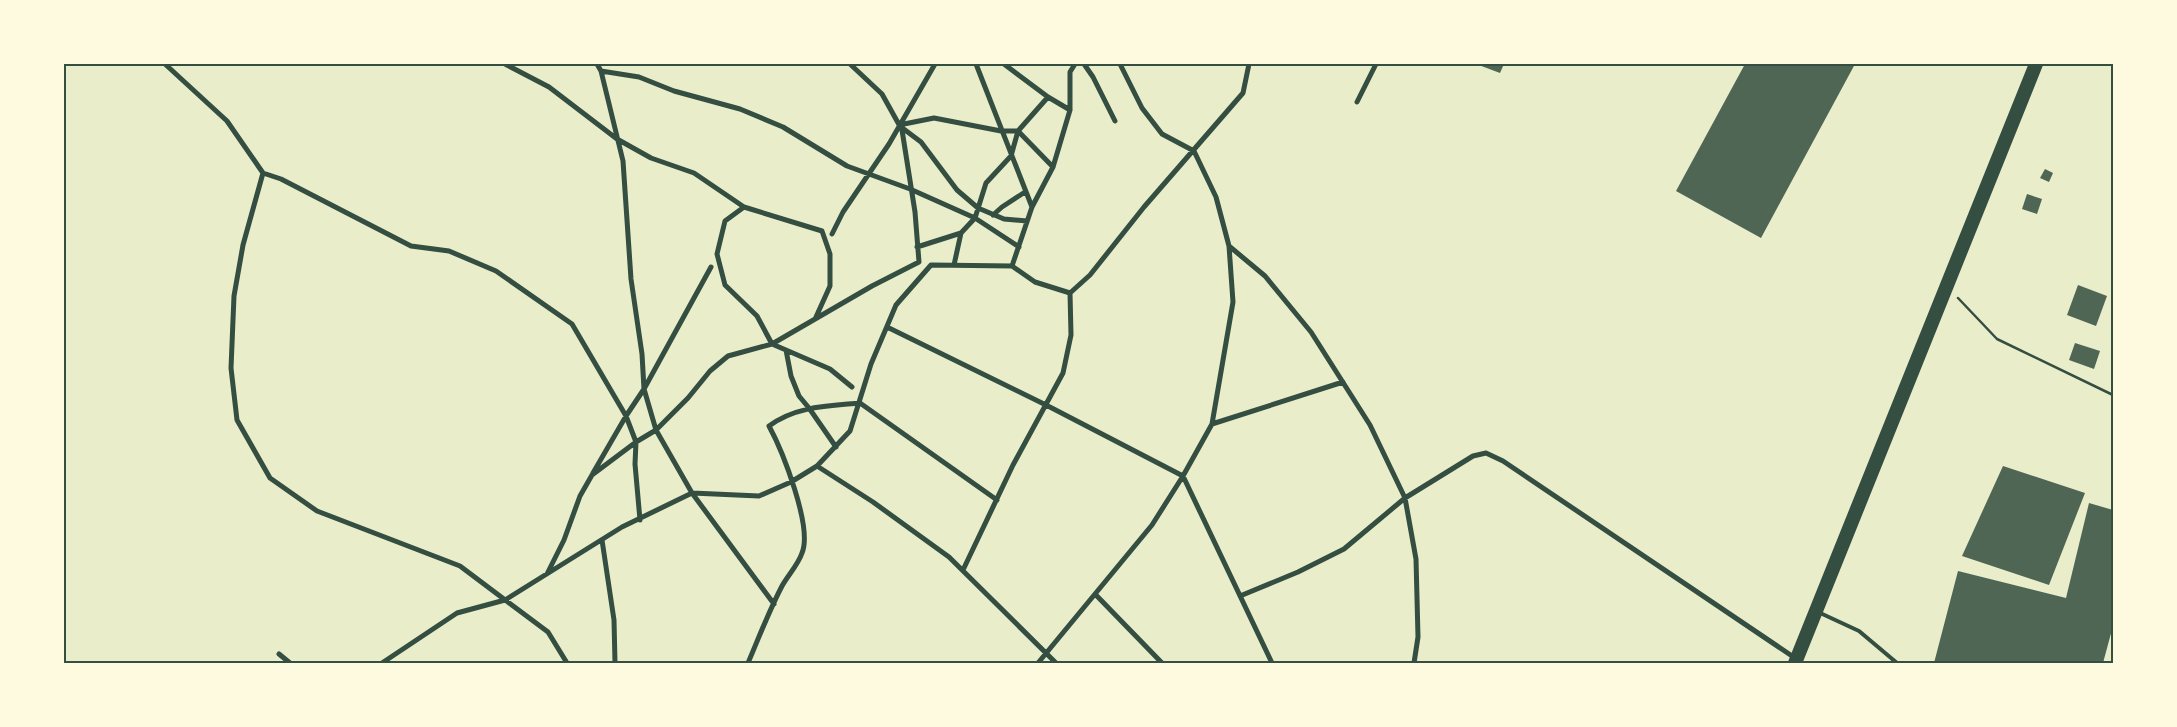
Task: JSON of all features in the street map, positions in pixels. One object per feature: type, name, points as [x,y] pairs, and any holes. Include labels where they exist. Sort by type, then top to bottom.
[{"type":"highway","points":[[1796,661],[2036,64]]},
{"type":"street","points":[[165,64],[227,121],[263,172],[281,179],[411,246],[449,251],[496,271],[572,324],[626,416],[636,442],[635,464],[640,520]]},
{"type":"street","points":[[505,64],[549,86],[617,139],[651,158],[694,173],[744,207],[822,231],[830,254],[830,286],[816,318]]},
{"type":"street","points":[[597,64],[601,71],[623,161],[631,279],[642,354],[644,390],[656,430],[692,493],[774,604]]},
{"type":"street","points":[[592,475],[636,442],[656,430],[688,398],[710,370],[728,356],[772,344],[919,262],[915,212],[902,130],[882,94],[850,64]]},
{"type":"street","points":[[832,234],[858,188],[870,174],[926,82],[935,64]]},
{"type":"street","points":[[976,64],[1032,207]]},
{"type":"street","points":[[1004,64],[1048,98],[1070,110]]},
{"type":"street","points":[[1012,266],[1032,207],[1053,167],[1070,110],[1070,72],[1075,64]]},
{"type":"street","points":[[1084,64],[1093,77],[1115,121]]},
{"type":"street","points":[[1038,663],[1152,525],[1184,476],[1212,424],[1233,302],[1229,246],[1216,197],[1194,151],[1162,134],[1142,108],[1120,64]]},
{"type":"street","points":[[963,570],[996,500],[1063,373],[1071,335],[1070,293],[1090,275],[1144,207],[1243,93],[1249,64]]},
{"type":"street","points":[[1357,102],[1376,64]]},
{"type":"street","points":[[601,71],[639,77],[674,91],[740,109],[783,127],[847,166],[910,189],[975,218],[1019,246]]},
{"type":"street","points":[[917,247],[961,233],[975,218],[986,183],[1011,156],[1018,131],[1048,98]]},
{"type":"street","points":[[899,125],[934,118],[1001,131],[1018,131],[1053,167]]},
{"type":"street","points":[[899,125],[921,142],[957,190],[978,208],[993,215],[1027,221]]},
{"type":"street","points":[[263,172],[243,245],[234,296],[230,368],[237,420],[270,478],[318,511],[460,566],[548,632],[567,663]]},
{"type":"street","points":[[993,215],[1025,192]]},
{"type":"street","points":[[744,207],[726,221],[717,254],[725,284],[757,316],[772,344],[830,369],[852,387]]},
{"type":"street","points":[[954,265],[961,233]]},
{"type":"street","points":[[1229,246],[1265,276],[1311,332],[1370,425],[1405,498],[1416,559],[1418,637],[1414,663]]},
{"type":"street","points":[[382,663],[457,613],[505,600],[622,528],[692,493],[759,496],[791,482],[817,466],[850,431],[871,364],[896,306],[931,266],[1012,266],[1035,282],[1070,293]]},
{"type":"street","points":[[547,574],[564,540],[580,496],[626,416],[644,390],[711,267]]},
{"type":"street","points":[[887,327],[1046,405],[1184,476],[1272,663]]},
{"type":"street","points":[[786,350],[790,376],[799,396],[836,447]]},
{"type":"street","points":[[1212,424],[1343,382]]},
{"type":"street","points":[[748,663],[782,585],[803,552],[803,522],[781,448],[769,426],[782,416],[809,408],[860,402],[996,500]]},
{"type":"street","points":[[1240,596],[1298,572],[1344,549],[1405,498],[1473,456],[1486,454],[1503,460],[1796,661]]},
{"type":"street","points":[[817,466],[874,502],[949,557],[1056,663]]},
{"type":"street","points":[[602,540],[614,620],[615,663]]},
{"type":"street","points":[[1095,594],[1162,663]]},
{"type":"street","points":[[279,654],[290,663]]},
{"type":"lane","points":[[1816,611],[1859,631],[1897,663]]},
{"type":"path","points":[[1947,286],[1997,339],[2113,395]]},
{"type":"building","points":[[1476,64],[1504,64],[1500,73]]},
{"type":"building","points":[[1745,64],[1855,64],[1761,238],[1676,191]]},
{"type":"building","points":[[2045,169],[2053,173],[2049,182],[2040,178]]},
{"type":"building","points":[[2027,194],[2042,199],[2037,214],[2022,209]]},
{"type":"building","points":[[2078,285],[2107,296],[2096,326],[2067,315]]},
{"type":"building","points":[[2075,343],[2100,351],[2094,369],[2069,360]]},
{"type":"building","points":[[2003,466],[2085,493],[2049,585],[1962,556]]},
{"type":"building","points":[[2089,503],[2113,510],[2113,626],[2103,663],[1934,663],[1958,571],[2066,598]]}]
